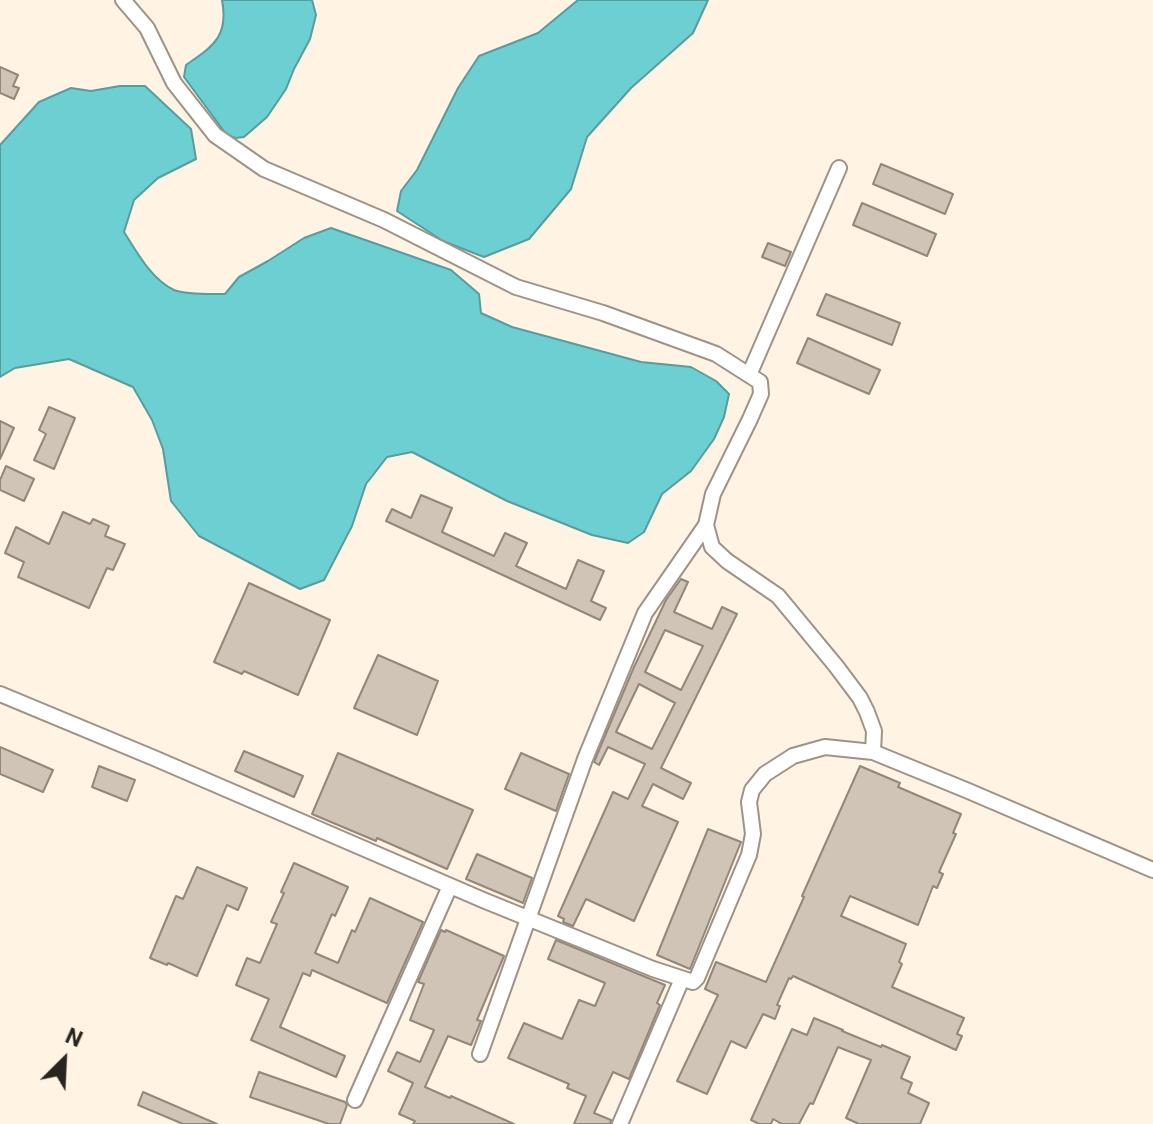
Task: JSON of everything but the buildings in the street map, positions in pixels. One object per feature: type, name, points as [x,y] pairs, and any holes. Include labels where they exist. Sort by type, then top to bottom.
[{"type":"street","points":[[123,0],[147,28],[174,83],[215,135],[264,169],[384,220],[516,287],[603,313],[716,354],[760,382],[761,394],[713,494],[706,525],[645,613],[585,759],[480,1054]]},
{"type":"street","points":[[749,375],[839,168]]},
{"type":"street","points":[[706,525],[712,547],[778,596],[860,698],[874,731],[873,752]]},
{"type":"street","points":[[0,694],[527,918],[693,982],[749,855],[753,834],[749,802],[752,790],[765,774],[793,756],[825,747],[873,752],[1153,870]]},
{"type":"street","points":[[355,1100],[450,886]]},
{"type":"street","points":[[620,1124],[682,979]]},
{"type":"water","points":[[222,0],[312,0],[316,15],[310,39],[286,89],[267,117],[244,137],[235,138],[226,134],[184,77],[186,65],[211,46],[221,32],[224,13]]},
{"type":"water","points":[[578,0],[708,0],[693,33],[631,88],[587,137],[571,189],[529,239],[484,257],[443,241],[397,211],[401,191],[417,170],[458,88],[479,56],[538,33]]},
{"type":"water","points":[[145,86],[191,129],[196,159],[158,178],[134,200],[124,232],[145,264],[158,279],[174,290],[225,294],[239,277],[304,238],[331,228],[451,270],[479,294],[481,313],[512,327],[641,362],[691,367],[716,381],[729,394],[724,417],[714,439],[691,471],[662,494],[644,532],[628,543],[592,535],[507,501],[412,452],[387,457],[366,484],[352,526],[324,580],[300,589],[199,536],[171,501],[163,449],[152,420],[133,387],[69,359],[15,368],[0,377],[0,145],[39,102],[71,88],[91,91]]}]
